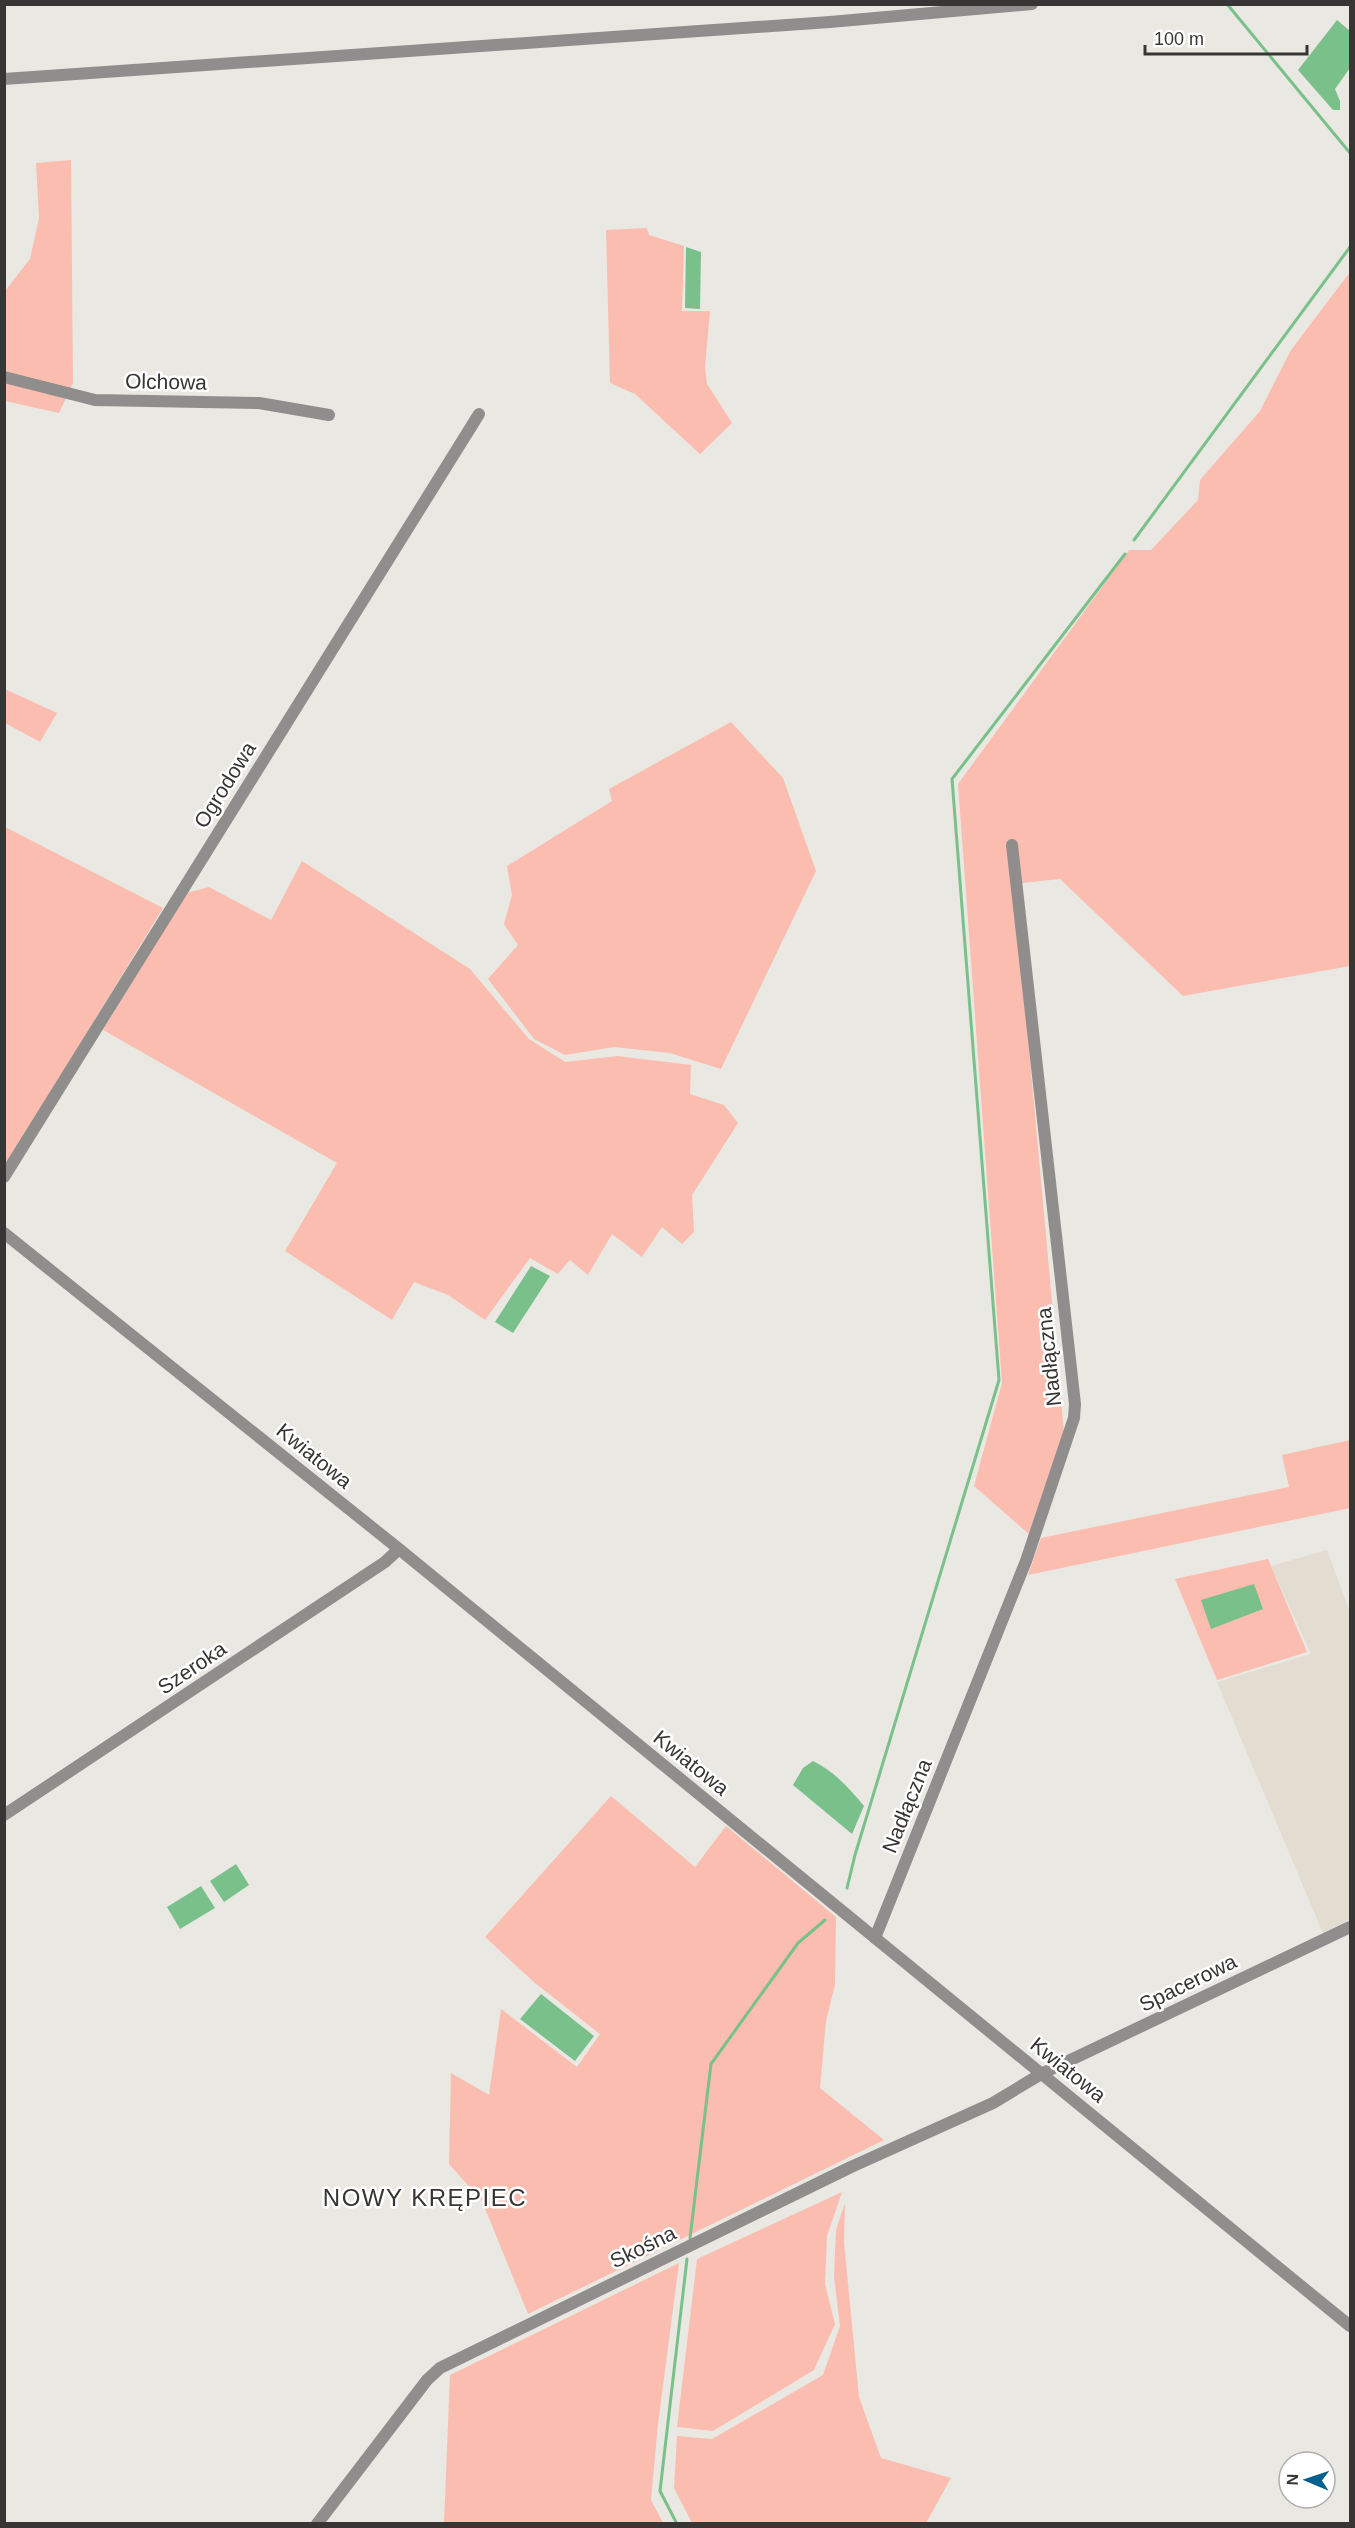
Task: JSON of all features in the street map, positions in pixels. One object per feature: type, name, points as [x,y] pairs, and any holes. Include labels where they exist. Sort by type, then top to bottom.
[{"type":"street","points":[[4,79],[830,22],[1032,4]]},
{"type":"street","name":"Olchowa","points":[[4,377],[95,400],[259,403],[329,415]]},
{"type":"street","name":"Ogrodowa","points":[[4,1177],[479,414]]},
{"type":"street","name":"Nadłączna","points":[[875,1938],[1026,1561],[1074,1418],[1075,1404],[1012,846]]},
{"type":"street","name":"Kwiatowa","points":[[4,1233],[399,1549],[1350,2326]]},
{"type":"street","name":"Szeroka","points":[[4,1815],[376,1568],[399,1549]]},
{"type":"street","name":"Spacerowa","points":[[1041,2074],[1350,1927]]},
{"type":"street","name":"Skośna","points":[[317,2523],[427,2380],[440,2368],[851,2167],[993,2103],[1041,2074]]},
{"type":"shaded area","points":[[1337,20],[1350,31],[1350,68],[1335,89],[1340,101],[1340,110],[1333,110],[1298,70]]},
{"type":"shaded area","points":[[71,160],[73,383],[59,413],[5,401],[5,291],[30,259],[39,218],[36,163]]},
{"type":"shaded area","points":[[647,228],[649,235],[684,246],[682,311],[710,311],[705,367],[707,384],[732,423],[700,454],[635,394],[610,383],[606,230]]},
{"type":"shaded area","points":[[686,247],[701,252],[700,309],[685,308]]},
{"type":"shaded area","points":[[1350,272],[1350,966],[1183,996],[1060,879],[1014,884],[1064,1433],[1030,1535],[974,1486],[1002,1383],[958,784],[1129,550],[1151,550],[1198,500],[1200,480],[1260,411],[1291,350]]},
{"type":"shaded area","points":[[5,689],[57,713],[40,742],[5,723]]},
{"type":"shaded area","points":[[731,722],[783,778],[816,871],[721,1069],[670,1053],[614,1047],[565,1055],[534,1039],[488,979],[518,945],[504,924],[512,895],[507,866],[612,801],[609,789]]},
{"type":"shaded area","points":[[5,827],[163,908],[5,1167]]},
{"type":"shaded area","points":[[302,861],[470,969],[529,1039],[565,1062],[618,1056],[691,1065],[690,1094],[724,1105],[738,1123],[692,1195],[694,1232],[682,1244],[662,1227],[642,1257],[612,1234],[588,1275],[570,1260],[558,1274],[530,1258],[485,1320],[448,1295],[414,1282],[392,1320],[285,1251],[337,1163],[103,1030],[186,893],[209,887],[271,920]]},
{"type":"shaded area","points":[[531,1266],[550,1276],[513,1333],[495,1322]]},
{"type":"shaded area","points":[[1350,1440],[1350,1508],[1028,1575],[1041,1538],[1289,1487],[1282,1455]]},
{"type":"shaded area","points":[[1327,1550],[1350,1612],[1350,1919],[1323,1933],[1217,1682],[1311,1654],[1271,1566]]},
{"type":"shaded area","points":[[1268,1559],[1307,1652],[1217,1680],[1175,1579]]},
{"type":"shaded area","points":[[1254,1584],[1263,1609],[1211,1629],[1201,1600]]},
{"type":"shaded area","points":[[813,1761],[835,1775],[864,1806],[852,1834],[793,1785],[803,1768]]},
{"type":"shaded area","points":[[611,1796],[695,1867],[726,1826],[836,1917],[835,1985],[826,2021],[820,2088],[884,2140],[528,2314],[482,2201],[449,2164],[451,2073],[489,2095],[501,2009],[577,2067],[600,2034],[535,1983],[485,1937]]},
{"type":"shaded area","points":[[236,1864],[249,1885],[224,1902],[210,1881]]},
{"type":"shaded area","points":[[201,1886],[215,1908],[180,1929],[167,1907]]},
{"type":"shaded area","points":[[541,1994],[594,2036],[575,2061],[520,2019]]},
{"type":"shaded area","points":[[842,2192],[827,2236],[825,2284],[835,2324],[814,2370],[713,2431],[677,2427],[697,2259]]},
{"type":"shaded area","points":[[845,2203],[844,2242],[859,2397],[881,2458],[951,2478],[926,2523],[692,2523],[674,2488],[677,2436],[712,2439],[823,2375],[840,2326],[834,2277],[836,2230]]},
{"type":"shaded area","points":[[679,2263],[658,2424],[651,2500],[663,2523],[444,2523],[450,2375]]},
{"type":"waterway","points":[[1227,4],[1350,153]]},
{"type":"waterway","points":[[1134,540],[1350,247]]},
{"type":"waterway","points":[[847,1888],[999,1380],[952,779],[1125,554]]},
{"type":"waterway","points":[[690,2238],[711,2064],[798,1943],[825,1920]]},
{"type":"waterway","points":[[677,2524],[660,2491],[687,2259]]},
{"type":"district","name":"NOWY KRĘPIEC","points":[[425,2198]]}]
